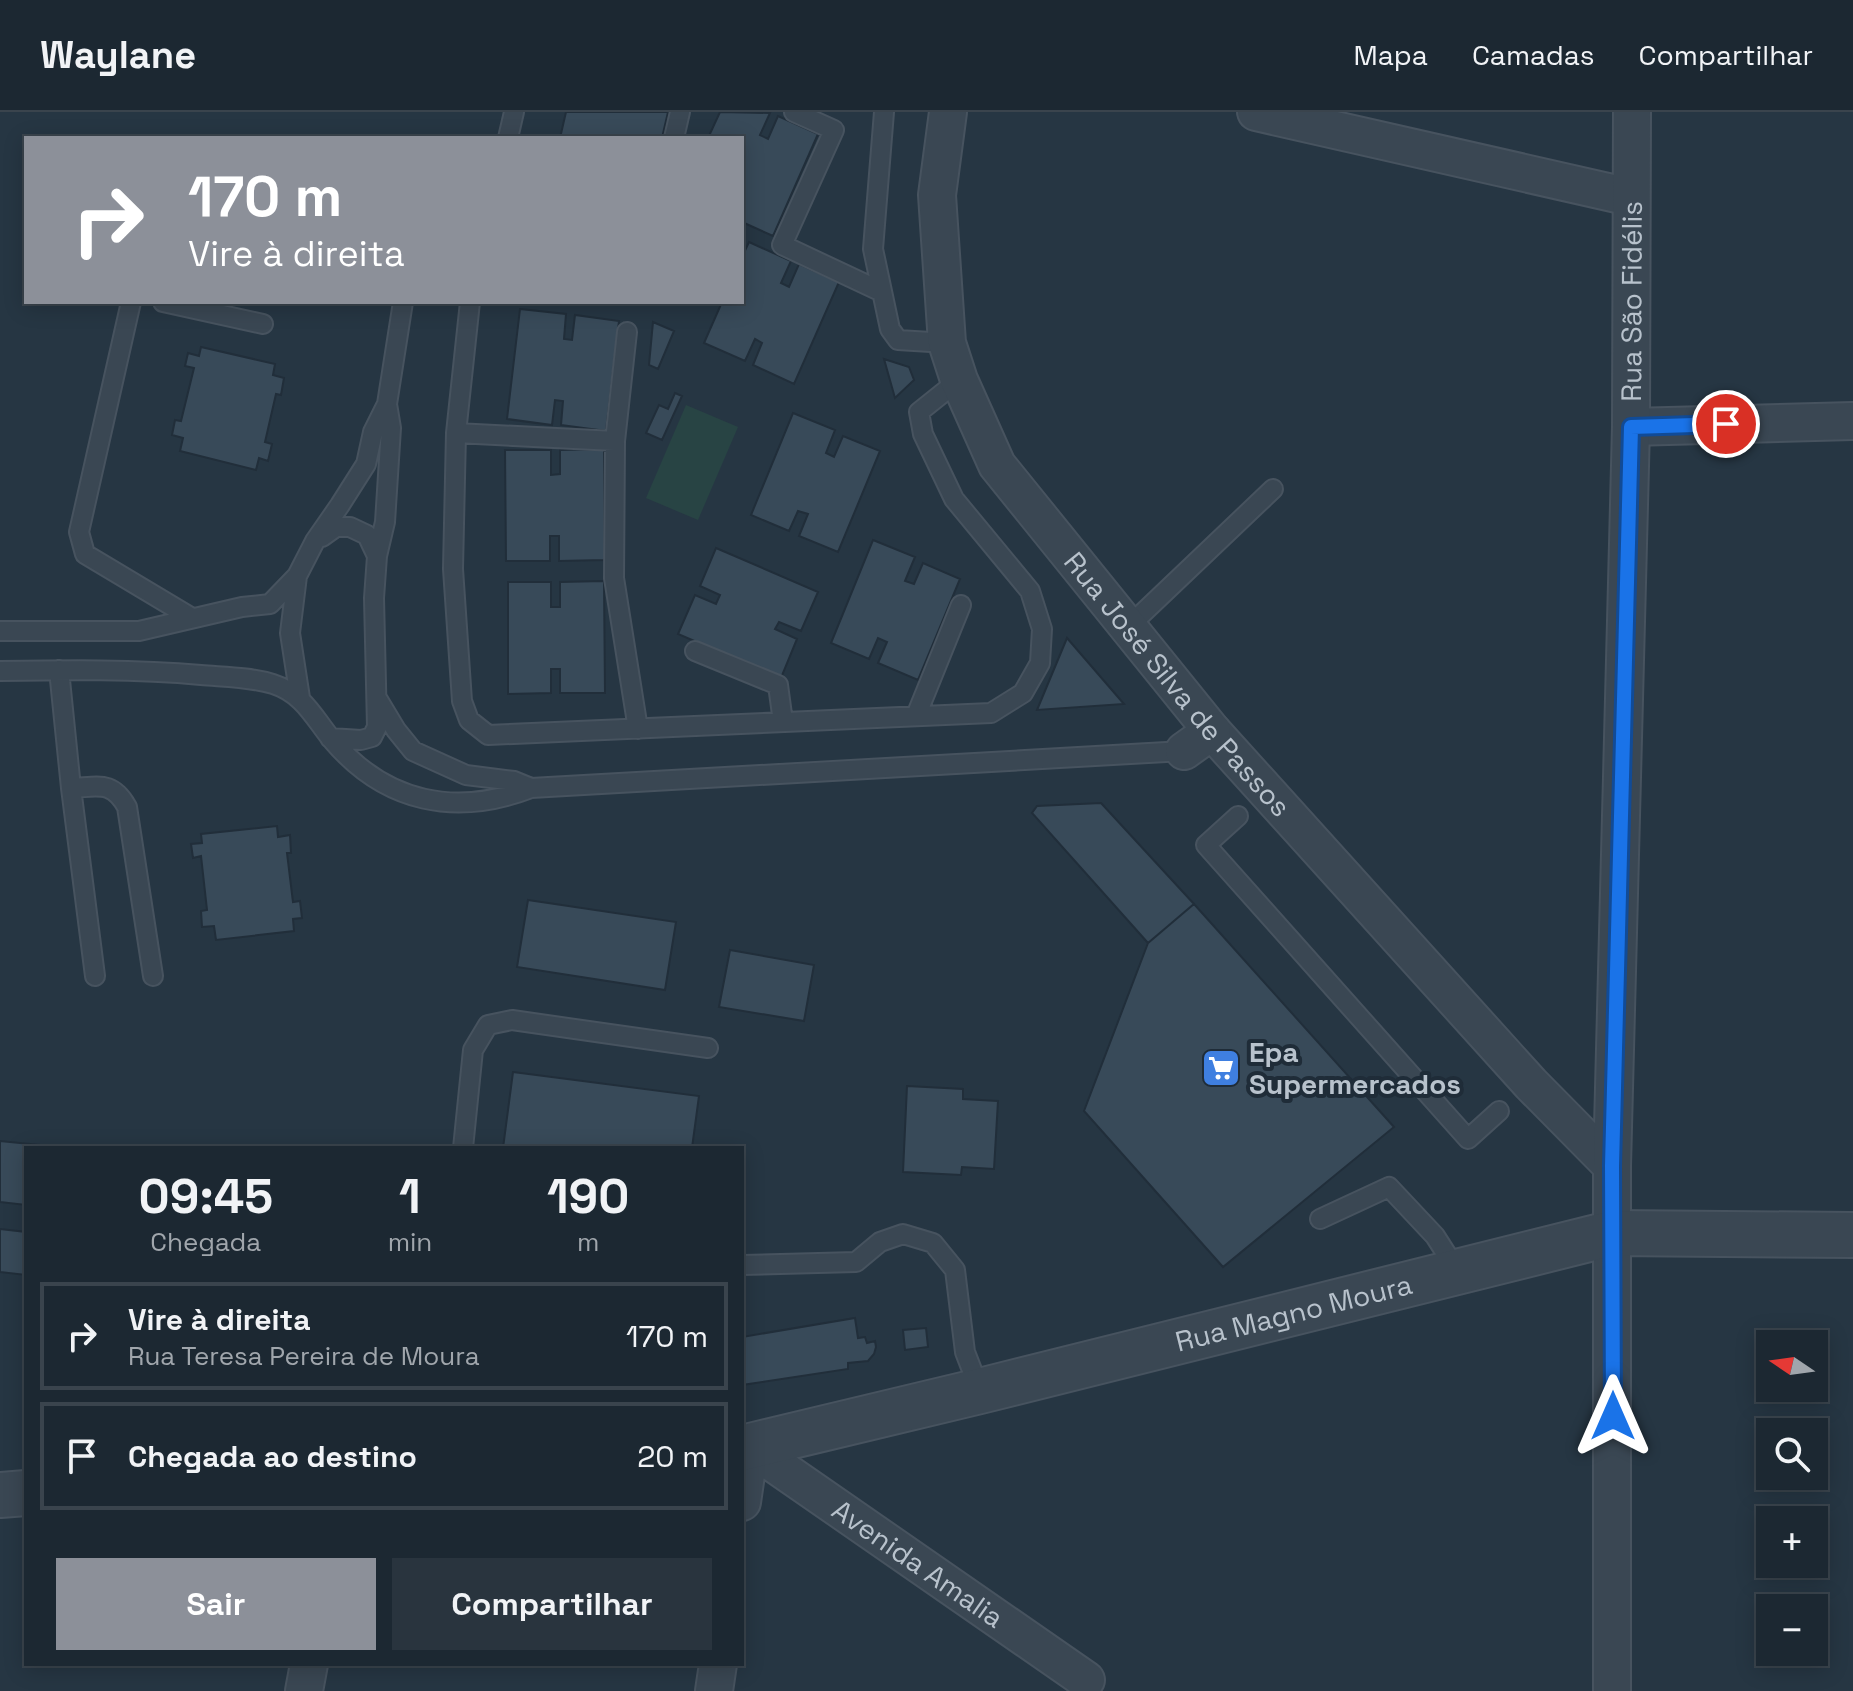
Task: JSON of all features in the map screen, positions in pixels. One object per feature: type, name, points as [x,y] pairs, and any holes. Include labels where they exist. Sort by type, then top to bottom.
[{"type":"street","name":"Rua José Silva de Passos","points":[[948,112],[937,195],[947,343],[959,380],[997,465],[1128,627],[1198,741],[1612,1166]]},
{"type":"street","points":[[1256,112],[1630,197]]},
{"type":"street","name":"Rua São Fidélis","points":[[1612,1691],[1612,1166],[1631,427],[1632,112]]},
{"type":"street","points":[[1631,427],[1853,421]]},
{"type":"street","name":"Rua Magno Moura","points":[[746,1448],[1613,1233],[1853,1235]]},
{"type":"street","points":[[744,1475],[746,1448]]},
{"type":"street","name":"Avenida Amalia","points":[[746,1448],[1086,1680]]},
{"type":"street","points":[[0,1495],[24,1493]]},
{"type":"street","points":[[304,1691],[309,1666]]},
{"type":"street","points":[[714,1691],[718,1666]]},
{"type":"lane","points":[[508,136],[514,112]]},
{"type":"lane","points":[[674,136],[680,112]]},
{"type":"lane","points":[[794,112],[834,130],[782,245],[882,292]]},
{"type":"lane","points":[[884,112],[873,249],[890,329],[898,340],[947,343]]},
{"type":"lane","points":[[131,304],[79,532],[85,554],[192,618]]},
{"type":"lane","points":[[172,304],[263,324]]},
{"type":"lane","points":[[0,631],[139,631],[242,607],[270,604],[297,576],[315,541],[366,464],[373,432],[387,404],[403,304]]},
{"type":"lane","points":[[470,304],[456,433],[453,569],[462,701],[469,720],[488,735],[991,713],[1023,693],[1040,663],[1042,629],[1030,591],[954,499],[923,434],[919,412],[959,380]]},
{"type":"lane","points":[[627,332],[615,441],[614,578],[638,729]]},
{"type":"lane","points":[[330,738],[361,740],[372,737],[377,727],[374,598],[377,556],[385,522],[391,428],[387,404]]},
{"type":"lane","points":[[456,433],[615,441]]},
{"type":"lane","points":[[1128,627],[1273,489]]},
{"type":"lane","points":[[315,541],[336,527],[350,527],[367,535],[377,556]]},
{"type":"lane","points":[[297,576],[290,633],[300,698]]},
{"type":"lane","points":[[916,716],[961,605]]},
{"type":"lane","points":[[695,651],[778,685],[783,722]]},
{"type":"lane","points":[[59,670],[95,976]]},
{"type":"lane","points":[[0,671],[141,670],[240,678],[274,684],[300,698],[351,761],[384,785],[432,802],[485,801],[531,788],[1198,741]]},
{"type":"lane","points":[[377,698],[413,751],[466,775],[514,781],[531,788]]},
{"type":"lane","points":[[71,788],[105,787],[119,793],[127,807],[153,976]]},
{"type":"lane","points":[[1238,816],[1206,845],[1226,868],[1468,1139],[1499,1111]]},
{"type":"lane","points":[[463,1146],[473,1050],[488,1025],[512,1020],[708,1048]]},
{"type":"lane","points":[[1320,1219],[1389,1187],[1435,1236],[1458,1272]]},
{"type":"lane","points":[[744,1265],[856,1262],[880,1242],[903,1234],[933,1243],[955,1270],[965,1352],[980,1391]]},
{"type":"green space","points":[[686,405],[738,427],[698,520],[646,498]]},
{"type":"building","points":[[566,112],[668,112],[662,136],[560,136]]},
{"type":"building","points":[[720,112],[770,113],[760,135],[768,139],[778,116],[818,134],[773,236],[744,223],[744,136],[709,136]]},
{"type":"building","points":[[749,242],[791,261],[781,283],[789,287],[799,264],[839,282],[794,384],[753,365],[762,343],[755,339],[745,361],[704,343],[721,304],[744,304],[744,253]]},
{"type":"building","points":[[520,309],[566,314],[564,339],[572,340],[575,315],[619,321],[606,431],[561,425],[563,401],[555,400],[552,425],[507,419]]},
{"type":"building","points":[[653,322],[674,331],[658,369],[649,365]]},
{"type":"building","points":[[201,347],[275,364],[273,375],[284,378],[281,395],[276,394],[265,442],[272,444],[268,461],[259,458],[256,470],[180,451],[183,438],[172,435],[175,420],[181,421],[194,368],[185,366],[188,353],[199,356]]},
{"type":"building","points":[[884,359],[909,367],[914,380],[895,398]]},
{"type":"building","points":[[675,393],[682,396],[662,440],[646,433],[659,405],[668,409]]},
{"type":"building","points":[[793,413],[835,430],[826,453],[834,457],[843,436],[880,451],[838,552],[799,536],[808,514],[798,511],[789,531],[751,515]]},
{"type":"building","points":[[604,449],[605,560],[559,561],[559,536],[550,536],[550,561],[506,561],[505,450],[551,450],[551,475],[560,474],[560,450]]},
{"type":"building","points":[[873,540],[915,557],[905,581],[914,584],[923,563],[960,579],[918,680],[878,663],[887,642],[878,638],[869,659],[831,643]]},
{"type":"building","points":[[716,548],[818,592],[801,631],[779,622],[775,629],[797,639],[781,678],[678,634],[695,595],[716,604],[720,595],[700,586]]},
{"type":"building","points":[[604,581],[605,693],[560,693],[560,669],[551,669],[551,693],[508,694],[508,582],[551,582],[551,607],[560,607],[560,582]]},
{"type":"building","points":[[1067,638],[1124,704],[1037,710]]},
{"type":"building","points":[[1101,803],[1194,904],[1148,943],[1032,813],[1037,806]]},
{"type":"building","points":[[277,826],[278,837],[290,835],[291,853],[287,853],[293,902],[300,901],[302,918],[293,919],[294,931],[216,940],[214,926],[202,927],[201,911],[207,910],[201,856],[193,858],[191,844],[202,843],[201,834]]},
{"type":"building","points":[[528,900],[676,922],[665,990],[517,967]]},
{"type":"building","name":"Epa Supermercados","points":[[1194,904],[1394,1127],[1223,1267],[1084,1111],[1148,943]]},
{"type":"building","points":[[730,950],[814,965],[804,1021],[719,1007]]},
{"type":"building","points":[[513,1072],[699,1096],[692,1146],[503,1146]]},
{"type":"building","points":[[907,1086],[963,1089],[963,1099],[998,1101],[994,1169],[962,1167],[961,1175],[903,1172]]},
{"type":"building","points":[[0,1141],[50,1146],[24,1146],[24,1205],[0,1202]]},
{"type":"building","points":[[0,1229],[24,1232],[24,1275],[0,1272]]},
{"type":"building","points":[[855,1318],[858,1338],[865,1337],[867,1343],[875,1341],[876,1347],[868,1361],[848,1363],[848,1369],[744,1385],[744,1337]]},
{"type":"building","points":[[926,1328],[928,1347],[905,1350],[903,1330]]},
{"type":"place","name":"Epa Supermercados","points":[[1221,1068]]},
{"type":"route","points":[[1613,1416],[1612,1166],[1631,427],[1726,424]]}]
